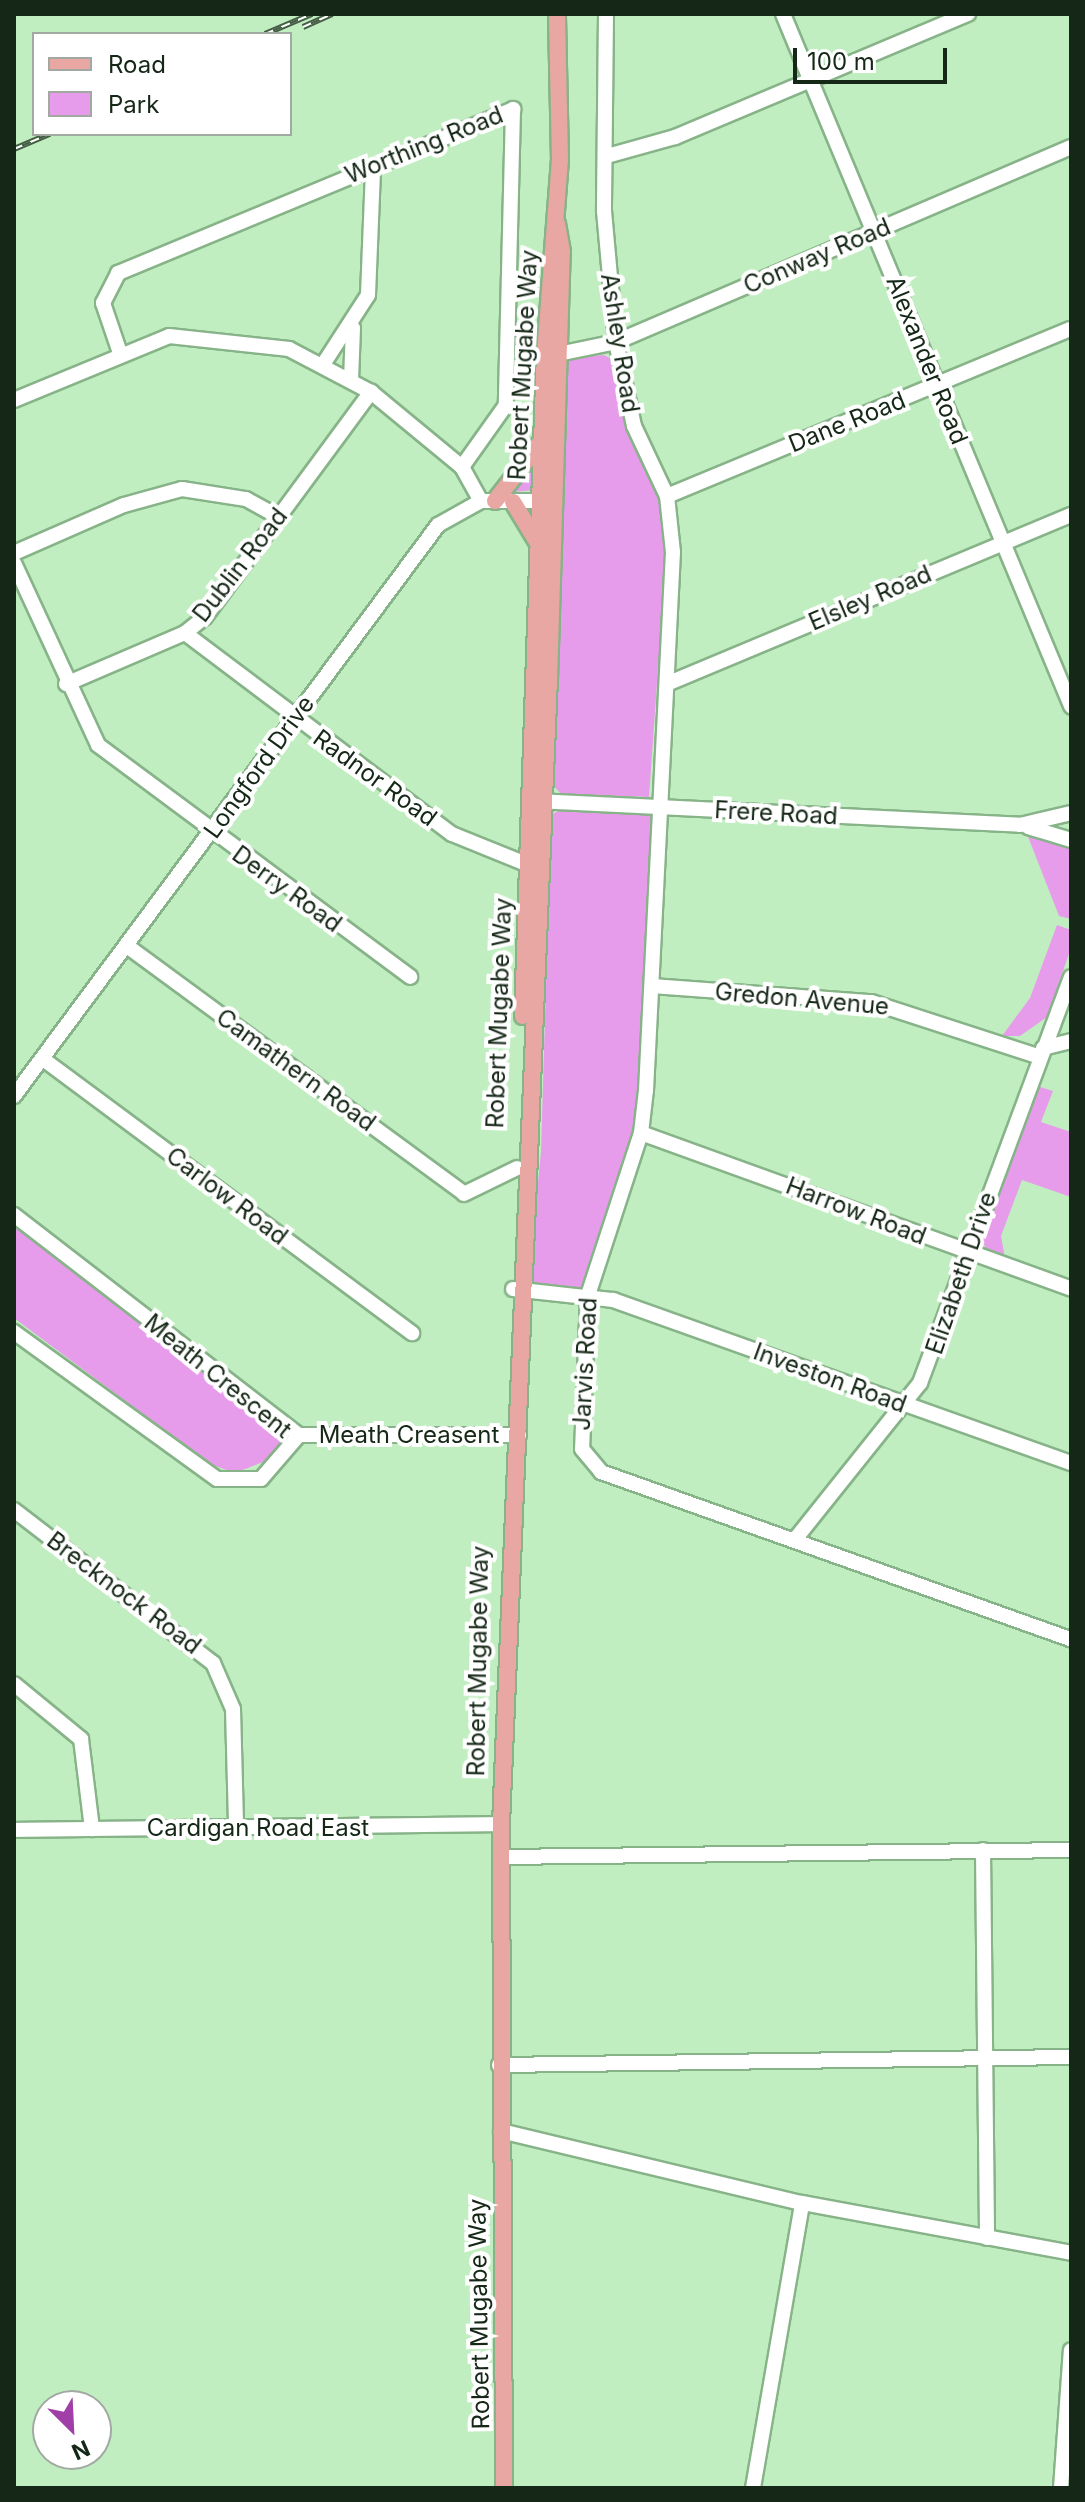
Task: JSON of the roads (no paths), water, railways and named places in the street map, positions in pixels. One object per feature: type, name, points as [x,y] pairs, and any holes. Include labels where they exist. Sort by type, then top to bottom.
[{"type":"main road","name":"Robert Mugabe Way","points":[[504,2488],[499,2065],[501,1824],[517,1289],[546,546],[554,469],[558,354],[557,14]]},
{"type":"main road","name":"Robert Mugabe Way","points":[[546,546],[541,501],[542,439],[557,223]]},
{"type":"main road","points":[[488,501],[542,439]]},
{"type":"main road","points":[[513,502],[546,546]]},
{"type":"main road","name":"Robert Mugabe Way","points":[[517,1289],[517,1168],[535,867]]},
{"type":"street","name":"Ashley Road","points":[[606,14],[607,156],[616,342],[634,426],[667,496],[669,683],[657,808]]},
{"type":"street","name":"Alexander Road","points":[[783,14],[1071,706]]},
{"type":"street","points":[[607,156],[675,137],[968,14]]},
{"type":"street","name":"Worthing Road","points":[[120,353],[103,303],[113,276],[513,109],[506,405],[462,467]]},
{"type":"street","name":"Conway Road","points":[[558,354],[616,342],[1071,147]]},
{"type":"street","points":[[324,363],[353,327],[368,295],[373,168]]},
{"type":"street","points":[[351,380],[353,327]]},
{"type":"street","name":"Dane Road","points":[[667,496],[1071,329]]},
{"type":"street","points":[[14,400],[120,353],[182,334],[240,339],[324,363],[371,392],[462,467],[488,501],[541,501],[554,469]]},
{"type":"street","name":"Dublin Road","points":[[66,684],[185,633],[279,517],[371,392]]},
{"type":"street","points":[[14,553],[124,505],[182,489],[246,499],[279,517]]},
{"type":"street","name":"Longford Drive","points":[[14,1096],[438,525],[488,501]]},
{"type":"street","name":"Elsley Road","points":[[669,683],[1071,515]]},
{"type":"street","name":"Derry Road","points":[[14,563],[66,684],[98,745],[209,834],[410,977]]},
{"type":"street","name":"Radnor Road","points":[[185,633],[294,719],[452,834],[535,867]]},
{"type":"street","name":"Frere Road","points":[[538,801],[1020,825],[1071,840]]},
{"type":"street","name":"Jarvis Road","points":[[657,808],[652,986],[641,1133],[588,1295],[579,1433],[592,1464],[1071,1639]]},
{"type":"street","name":"Frere Road","points":[[1020,825],[1071,813]]},
{"type":"street","name":"Camathern Road","points":[[127,946],[464,1194],[517,1168]]},
{"type":"street","name":"Elizabeth Drive","points":[[797,1537],[908,1405],[1071,977]]},
{"type":"street","name":"Gredon Avenue","points":[[652,986],[894,1006],[1042,1052]]},
{"type":"street","points":[[1042,1052],[1071,1041]]},
{"type":"street","name":"Carlow Road","points":[[43,1059],[412,1333]]},
{"type":"street","name":"Harrow Road","points":[[641,1133],[1071,1289]]},
{"type":"street","name":"Meath Crescent","points":[[14,1215],[299,1435],[261,1479],[217,1479],[14,1332]]},
{"type":"street","name":"Investon Road","points":[[517,1289],[588,1295],[1071,1463]]},
{"type":"street","name":"Meath Creasent","points":[[299,1435],[513,1435]]},
{"type":"street","name":"Brecknock Road","points":[[14,1510],[213,1663],[233,1709],[236,1826]]},
{"type":"street","points":[[14,1684],[81,1739],[92,1829]]},
{"type":"street","name":"Cardigan Road East","points":[[14,1830],[501,1824]]},
{"type":"street","points":[[983,1850],[987,2238]]},
{"type":"street","points":[[501,1857],[1071,1850]]},
{"type":"street","points":[[499,2065],[1071,2057]]},
{"type":"street","points":[[501,2131],[802,2203],[1071,2253]]},
{"type":"street","points":[[753,2488],[802,2203]]},
{"type":"street","points":[[1061,2488],[1071,2350]]},
{"type":"railway","points":[[270,32],[312,14]]},
{"type":"railway","points":[[303,27],[332,14]]},
{"type":"railway","points":[[14,149],[45,136]]}]
